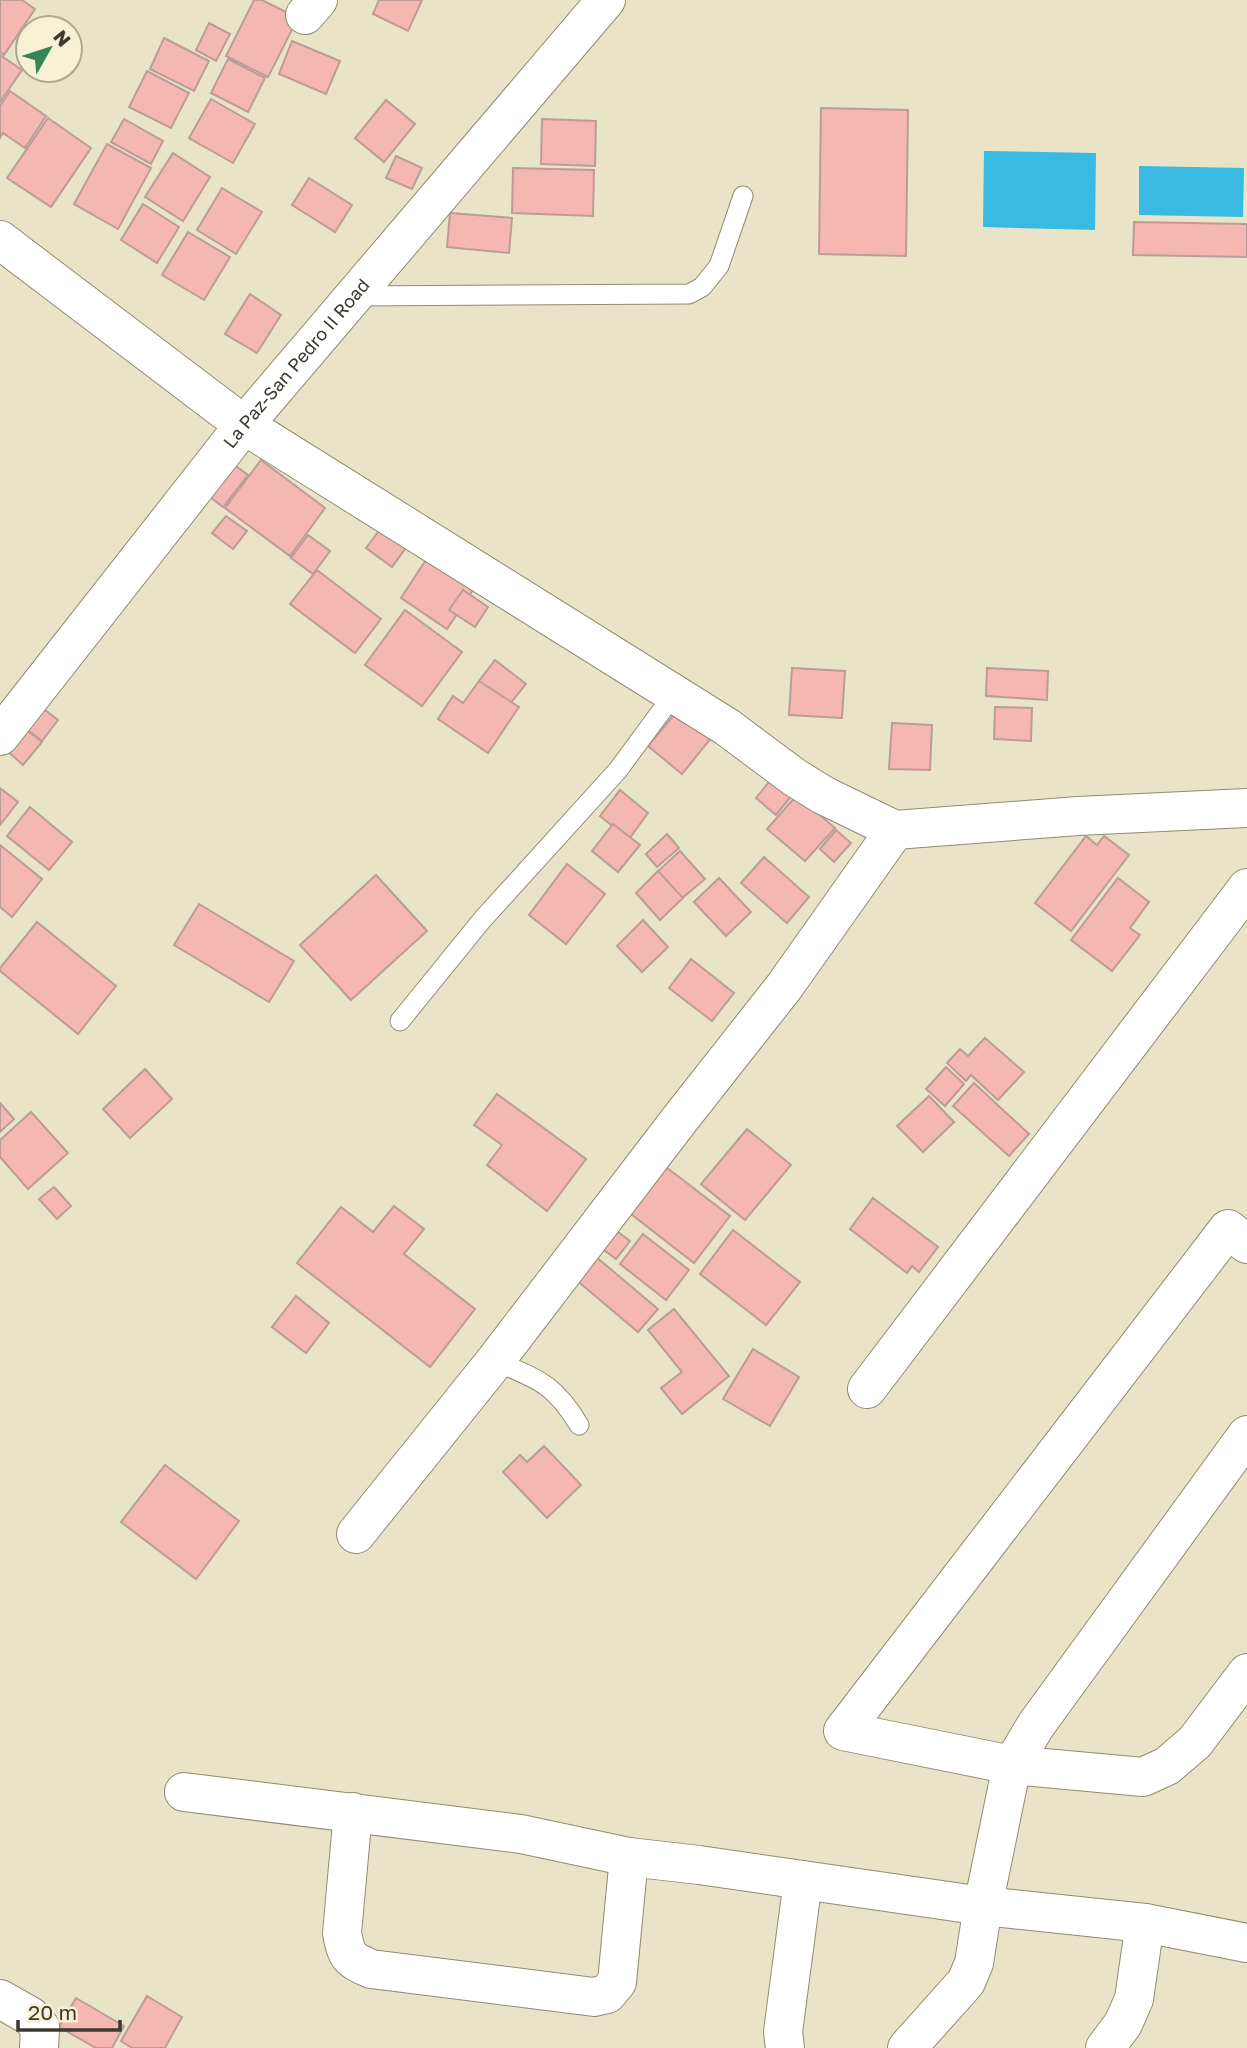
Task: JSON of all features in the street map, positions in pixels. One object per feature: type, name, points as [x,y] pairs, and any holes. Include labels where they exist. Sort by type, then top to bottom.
[{"type":"street","name":"La Paz-San Pedro II Road","points":[[0,736],[244,425],[595,3]]},
{"type":"street","points":[[0,240],[244,425],[727,727],[794,777],[823,795],[895,830],[1078,816],[1247,808]]},
{"type":"street","points":[[356,1534],[495,1361],[784,987],[895,830]]},
{"type":"street","points":[[867,1389],[1247,888]]},
{"type":"street","points":[[1241,1226],[843,1731],[1013,1765],[1143,1777],[1167,1766],[1195,1742],[1247,1673]]},
{"type":"street","points":[[907,2048],[966,1982],[974,1963],[983,1906],[1013,1765],[1036,1725],[1247,1435]]},
{"type":"street","points":[[184,1792],[521,1834],[629,1857],[983,1906],[1145,1923],[1247,1942]]},
{"type":"street","points":[[354,1812],[342,1933],[346,1952],[355,1961],[372,1969],[594,1997],[607,1994],[617,1982],[629,1857]]},
{"type":"street","points":[[785,2048],[783,2032],[803,1880]]},
{"type":"street","points":[[1105,2048],[1123,2024],[1134,1999],[1145,1923]]},
{"type":"street","points":[[0,1999],[30,2016],[40,2026],[39,2048]]},
{"type":"lane","points":[[353,296],[689,294],[702,287],[719,266],[743,196]]},
{"type":"lane","points":[[400,1021],[482,920],[611,778],[674,694]]},
{"type":"lane","points":[[495,1361],[536,1378],[557,1393],[579,1425]]},
{"type":"water","points":[[984,151],[1096,153],[1095,230],[983,227]]},
{"type":"water","points":[[1139,166],[1244,168],[1243,217],[1139,215]]},
{"type":"building","points":[[0,0],[22,0],[35,9],[32,14],[14,14],[14,40],[4,55],[0,52]]},
{"type":"building","points":[[254,0],[262,0],[298,18],[268,77],[226,56]]},
{"type":"building","points":[[379,0],[422,0],[408,31],[373,14]]},
{"type":"building","points":[[209,23],[230,34],[216,61],[196,50]]},
{"type":"building","points":[[164,38],[209,61],[194,91],[150,69]]},
{"type":"building","points":[[292,41],[340,61],[326,94],[279,74]]},
{"type":"building","points":[[0,55],[14,65],[14,82],[0,102]]},
{"type":"building","points":[[228,59],[265,78],[248,112],[211,93]]},
{"type":"building","points":[[147,71],[189,93],[171,128],[129,107]]},
{"type":"building","points":[[10,91],[46,116],[25,148],[3,133],[0,138],[0,106]]},
{"type":"building","points":[[211,99],[255,124],[233,163],[189,138]]},
{"type":"building","points":[[386,100],[415,124],[384,162],[355,138]]},
{"type":"building","points":[[821,108],[908,110],[906,256],[819,254]]},
{"type":"building","points":[[48,118],[91,148],[51,207],[7,178]]},
{"type":"building","points":[[124,119],[163,141],[151,164],[111,142]]},
{"type":"building","points":[[542,119],[596,121],[595,166],[541,164]]},
{"type":"building","points":[[107,144],[151,168],[118,229],[74,204]]},
{"type":"building","points":[[173,153],[210,177],[183,221],[145,197]]},
{"type":"building","points":[[396,156],[422,168],[412,189],[386,178]]},
{"type":"building","points":[[513,168],[594,170],[593,216],[512,213]]},
{"type":"building","points":[[309,178],[352,205],[335,232],[292,205]]},
{"type":"building","points":[[222,188],[262,212],[236,254],[197,230]]},
{"type":"building","points":[[143,204],[179,227],[157,263],[121,240]]},
{"type":"building","points":[[450,213],[512,218],[509,253],[447,247]]},
{"type":"building","points":[[1134,222],[1247,224],[1247,257],[1133,255]]},
{"type":"building","points":[[188,232],[230,257],[204,300],[162,275]]},
{"type":"building","points":[[250,294],[281,315],[257,353],[225,334]]},
{"type":"building","points":[[225,458],[248,475],[223,507],[201,490]]},
{"type":"building","points":[[261,460],[325,508],[290,556],[225,508]]},
{"type":"building","points":[[226,516],[247,531],[233,549],[212,533]]},
{"type":"building","points":[[387,520],[413,538],[392,567],[366,548]]},
{"type":"building","points":[[308,535],[330,551],[313,574],[291,558]]},
{"type":"building","points":[[433,549],[475,587],[447,629],[401,598]]},
{"type":"building","points":[[317,570],[381,619],[355,653],[290,604]]},
{"type":"building","points":[[463,590],[488,607],[475,627],[449,610]]},
{"type":"building","points":[[405,610],[462,652],[422,706],[365,665]]},
{"type":"building","points":[[495,660],[526,684],[509,705],[479,681]]},
{"type":"building","points":[[792,668],[845,671],[842,718],[789,715]]},
{"type":"building","points":[[987,668],[1048,671],[1047,700],[986,696]]},
{"type":"building","points":[[479,681],[519,707],[488,753],[438,719],[453,696],[463,703]]},
{"type":"building","points":[[40,706],[58,720],[42,741],[24,727]]},
{"type":"building","points":[[995,707],[1032,708],[1031,741],[994,739]]},
{"type":"building","points":[[678,710],[712,737],[682,774],[648,746]]},
{"type":"building","points":[[892,723],[932,725],[930,770],[889,769]]},
{"type":"building","points":[[24,728],[42,742],[23,765],[6,750]]},
{"type":"building","points":[[776,773],[797,789],[776,815],[756,798]]},
{"type":"building","points":[[0,788],[18,802],[0,825]]},
{"type":"building","points":[[620,790],[648,813],[629,839],[600,816]]},
{"type":"building","points":[[797,795],[835,828],[805,861],[767,829]]},
{"type":"building","points":[[30,807],[72,842],[49,870],[7,836]]},
{"type":"building","points":[[613,824],[640,845],[618,872],[592,851]]},
{"type":"building","points":[[836,830],[851,843],[834,862],[820,849]]},
{"type":"building","points":[[667,834],[679,848],[657,867],[646,854]]},
{"type":"building","points":[[1086,836],[1097,845],[1104,836],[1129,855],[1071,931],[1035,903]]},
{"type":"building","points":[[0,845],[42,879],[12,917],[0,907]]},
{"type":"building","points":[[680,851],[705,879],[680,900],[656,873]]},
{"type":"building","points":[[764,857],[809,897],[787,923],[741,883]]},
{"type":"building","points":[[567,864],[605,894],[566,944],[529,915]]},
{"type":"building","points":[[658,871],[683,898],[660,920],[636,893]]},
{"type":"building","points":[[376,875],[427,931],[351,1000],[300,945]]},
{"type":"building","points":[[719,878],[751,912],[726,936],[694,902]]},
{"type":"building","points":[[1118,878],[1149,902],[1130,928],[1140,935],[1112,971],[1071,940]]},
{"type":"building","points":[[199,904],[294,961],[269,1002],[174,945]]},
{"type":"building","points":[[643,920],[668,947],[642,972],[617,946]]},
{"type":"building","points":[[37,922],[116,986],[78,1034],[0,971]]},
{"type":"building","points":[[691,959],[734,993],[712,1021],[669,988]]},
{"type":"building","points":[[985,1038],[1024,1072],[998,1100],[971,1075],[966,1081],[947,1063],[960,1049],[968,1056]]},
{"type":"building","points":[[946,1067],[964,1084],[945,1106],[926,1089]]},
{"type":"building","points":[[145,1069],[172,1099],[130,1138],[103,1109]]},
{"type":"building","points":[[974,1083],[1029,1134],[1009,1156],[953,1106]]},
{"type":"building","points":[[497,1094],[586,1159],[547,1211],[487,1165],[502,1145],[474,1125]]},
{"type":"building","points":[[929,1096],[954,1122],[923,1152],[897,1126]]},
{"type":"building","points":[[0,1103],[14,1119],[0,1132]]},
{"type":"building","points":[[31,1112],[68,1153],[28,1189],[0,1157],[0,1140]]},
{"type":"building","points":[[747,1129],[791,1165],[745,1220],[701,1184]]},
{"type":"building","points":[[658,1161],[730,1216],[694,1263],[622,1207]]},
{"type":"building","points":[[54,1187],[71,1206],[57,1219],[39,1199]]},
{"type":"building","points":[[873,1198],[938,1247],[919,1272],[912,1266],[907,1273],[850,1229]]},
{"type":"building","points":[[394,1206],[424,1229],[404,1254],[475,1309],[430,1367],[297,1263],[341,1207],[373,1232]]},
{"type":"building","points":[[606,1223],[630,1241],[616,1259],[592,1241]]},
{"type":"building","points":[[733,1230],[800,1282],[766,1325],[700,1274]]},
{"type":"building","points":[[643,1234],[689,1270],[666,1300],[620,1264]]},
{"type":"building","points":[[595,1256],[658,1309],[638,1332],[575,1279]]},
{"type":"building","points":[[296,1296],[329,1323],[306,1353],[272,1327]]},
{"type":"building","points":[[674,1309],[729,1376],[682,1414],[661,1388],[682,1372],[648,1330]]},
{"type":"building","points":[[753,1349],[799,1377],[770,1426],[723,1399]]},
{"type":"building","points":[[544,1446],[581,1485],[547,1518],[503,1472],[520,1455],[527,1462]]},
{"type":"building","points":[[165,1465],[239,1521],[196,1579],[121,1522]]},
{"type":"building","points":[[147,1996],[182,2017],[165,2048],[132,2048],[121,2041]]},
{"type":"building","points":[[76,1998],[124,2026],[112,2048],[96,2048],[59,2027]]}]
